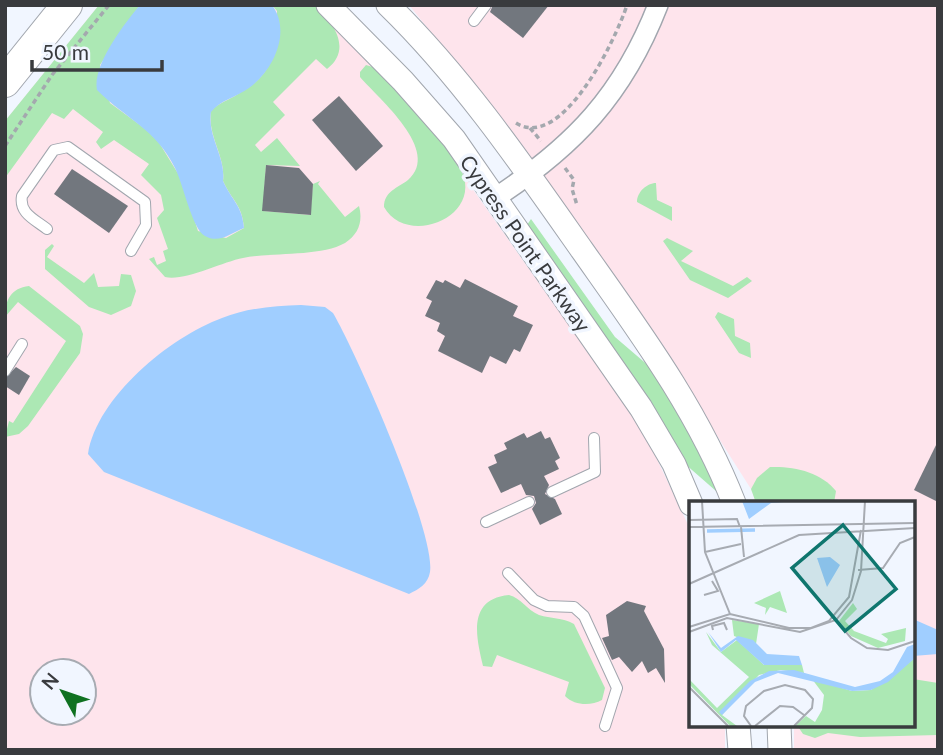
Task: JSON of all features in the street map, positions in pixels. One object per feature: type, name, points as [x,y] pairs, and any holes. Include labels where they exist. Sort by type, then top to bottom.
[{"type":"main road","points":[[5,82],[67,5]]},
{"type":"street","name":"Cypress Point Parkway","points":[[328,5],[403,81],[445,130],[495,198],[641,408],[674,464],[690,501]]},
{"type":"street","name":"Cypress Point Parkway","points":[[388,5],[441,64],[529,175],[653,352],[697,421],[733,501]]},
{"type":"street","points":[[495,198],[559,152],[594,116],[643,44],[658,5]]},
{"type":"street","points":[[738,727],[740,750]]},
{"type":"street","points":[[779,727],[780,750]]},
{"type":"lane","points":[[474,21],[486,5]]},
{"type":"lane","points":[[47,229],[24,212],[20,204],[22,195],[54,150],[68,147],[145,202],[146,226],[131,251]]},
{"type":"lane","points":[[5,371],[22,344]]},
{"type":"lane","points":[[552,492],[594,472],[594,438]]},
{"type":"lane","points":[[486,522],[529,502]]},
{"type":"lane","points":[[508,573],[534,600],[547,606],[575,607],[584,616],[617,688],[605,726]]},
{"type":"path","points":[[5,146],[52,75],[109,5]]},
{"type":"path","points":[[512,119],[530,128],[539,129],[554,122],[577,96],[610,46],[627,5]]},
{"type":"path","points":[[530,128],[535,135]]},
{"type":"shaded area","points":[[99,5],[315,5],[433,133],[644,432],[689,527],[689,727],[725,727],[725,750],[5,750],[5,121]]},
{"type":"shaded area","points":[[409,5],[938,5],[938,750],[794,750],[794,727],[915,727],[915,501],[755,501],[751,489],[628,296],[500,119]]},
{"type":"green space","points":[[99,5],[140,5],[100,65],[110,103],[155,136],[182,180],[198,231],[226,238],[244,228],[239,208],[223,181],[222,163],[210,120],[211,111],[251,86],[267,69],[276,38],[277,11],[272,5],[315,5],[334,27],[338,36],[339,53],[327,69],[316,59],[273,102],[285,115],[255,145],[261,152],[277,138],[300,166],[266,165],[263,211],[310,215],[313,184],[320,181],[318,184],[345,217],[359,206],[360,222],[354,236],[345,243],[323,250],[243,258],[182,277],[165,277],[149,259],[154,257],[157,265],[166,261],[163,251],[168,249],[157,218],[164,210],[161,195],[141,175],[149,164],[114,140],[101,149],[96,142],[103,132],[73,109],[64,119],[52,113],[5,178],[5,121]]},
{"type":"green space","points":[[366,65],[376,68],[438,137],[459,165],[464,177],[465,192],[460,206],[436,223],[407,225],[394,218],[384,207],[386,197],[408,180],[416,168],[418,155],[404,126],[360,77],[360,72]]},
{"type":"green space","points":[[656,183],[657,200],[672,207],[672,221],[637,202],[643,189]]},
{"type":"green space","points":[[531,219],[615,337],[650,367],[667,392],[719,490],[716,491],[684,463],[527,225]]},
{"type":"green space","points":[[667,238],[693,251],[681,261],[733,286],[747,277],[752,281],[728,298],[690,280],[663,241]]},
{"type":"green space","points":[[52,244],[54,246],[47,257],[84,283],[94,273],[98,287],[119,286],[121,274],[131,275],[136,291],[131,306],[111,315],[89,307],[45,269],[45,250]]},
{"type":"green space","points":[[29,286],[80,326],[83,334],[80,353],[28,426],[19,434],[5,437],[9,421],[13,423],[66,341],[18,302],[5,317],[6,305],[13,292]]},
{"type":"green space","points":[[718,312],[734,319],[735,336],[750,343],[751,358],[739,353],[715,317]]},
{"type":"green space","points":[[770,467],[797,469],[830,484],[836,491],[834,501],[755,501],[751,489],[757,478]]},
{"type":"green space","points":[[509,595],[539,615],[574,624],[605,688],[602,700],[588,704],[573,702],[565,696],[569,682],[497,655],[492,667],[483,666],[477,632],[480,612],[496,598]]},
{"type":"green space","points":[[915,679],[938,683],[938,735],[860,737],[828,733],[815,738],[803,734],[798,727],[915,727]]},
{"type":"water","points":[[140,5],[272,5],[278,16],[280,39],[266,72],[249,88],[219,104],[211,112],[210,121],[222,164],[223,181],[239,208],[244,228],[225,237],[210,238],[200,232],[175,168],[159,143],[97,90],[99,69],[104,58]]},
{"type":"water","points":[[301,305],[325,307],[333,313],[359,364],[408,483],[421,521],[430,572],[425,583],[409,594],[104,472],[88,454],[94,433],[105,411],[121,391],[159,354],[180,339],[241,312]]},
{"type":"water","points":[[915,620],[938,630],[938,654],[915,656]]},
{"type":"building","points":[[493,5],[549,5],[523,38],[490,12]]},
{"type":"building","points":[[339,96],[383,146],[356,171],[312,120]]},
{"type":"building","points":[[266,165],[299,168],[313,184],[311,215],[262,211]]},
{"type":"building","points":[[72,169],[128,206],[109,233],[54,194]]},
{"type":"building","points":[[465,279],[518,306],[513,316],[533,325],[520,352],[514,349],[506,364],[490,356],[482,373],[438,351],[445,336],[437,331],[440,323],[425,316],[432,301],[426,298],[436,280],[443,283],[445,280],[460,288]]},
{"type":"building","points":[[16,367],[30,376],[19,395],[5,386],[5,378]]},
{"type":"building","points":[[541,431],[545,439],[550,437],[560,458],[555,461],[559,469],[544,476],[549,485],[545,494],[555,499],[562,514],[540,525],[532,509],[536,503],[534,496],[526,495],[521,484],[501,493],[488,467],[497,463],[494,455],[507,449],[504,443],[524,433],[527,438]]},
{"type":"building","points":[[938,441],[938,502],[914,490]]},
{"type":"building","points":[[627,601],[646,606],[644,611],[664,649],[665,683],[656,668],[648,673],[642,661],[632,672],[619,657],[612,660],[602,638],[609,636],[606,615]]}]
